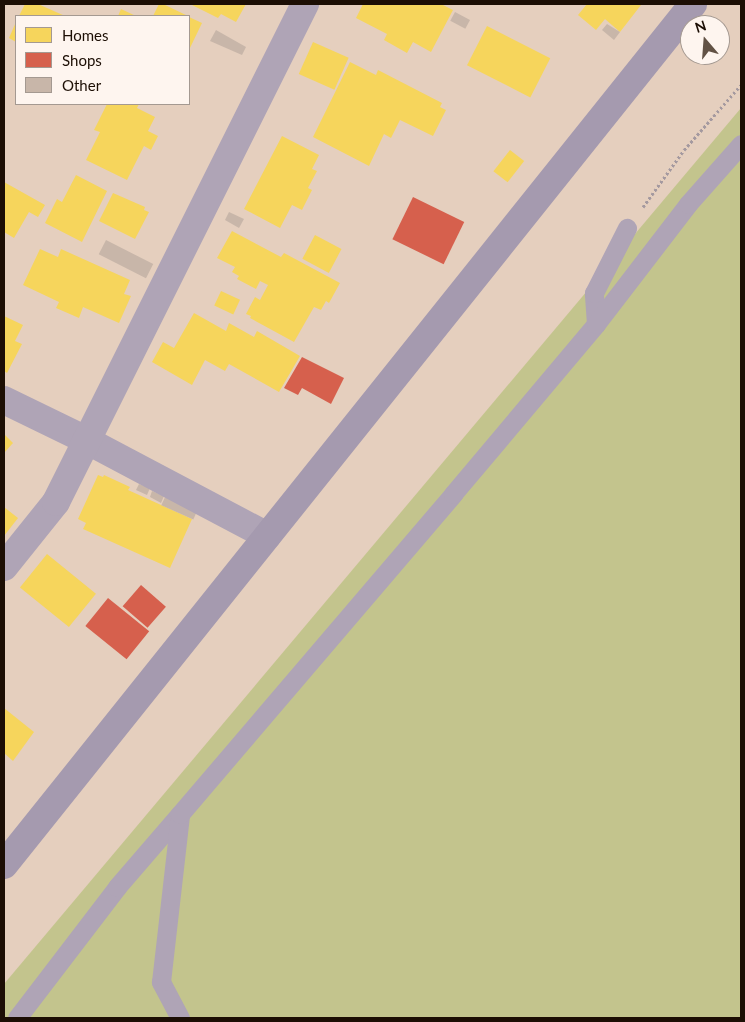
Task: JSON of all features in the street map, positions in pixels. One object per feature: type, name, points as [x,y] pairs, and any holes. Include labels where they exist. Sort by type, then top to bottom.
[{"type":"street","points":[[4,567],[56,502],[306,4]]},
{"type":"street","points":[[4,865],[693,4]]},
{"type":"street","points":[[4,400],[86,440],[267,536]]},
{"type":"lane","points":[[17,1018],[117,887],[596,324],[688,204],[741,144]]},
{"type":"lane","points":[[596,324],[594,293],[627,228]]},
{"type":"lane","points":[[180,814],[161,982],[180,1018]]},
{"type":"path","points":[[627,228],[684,150],[741,85]]},
{"type":"green space","points":[[741,108],[741,1018],[4,1018],[4,984]]},
{"type":"building: Homes","points":[[25,4],[38,4],[63,15],[20,15]]},
{"type":"building: Homes","points":[[159,4],[163,4],[186,15],[154,15]]},
{"type":"building: Homes","points":[[190,4],[246,4],[236,22],[221,14],[218,18]]},
{"type":"building: Homes","points":[[363,4],[441,4],[453,10],[431,52],[413,42],[407,53],[384,40],[387,34],[356,18]]},
{"type":"building: Homes","points":[[587,4],[641,5],[620,32],[605,19],[596,30],[578,15]]},
{"type":"building: Homes","points":[[121,9],[134,15],[118,15]]},
{"type":"building: Homes","points":[[190,17],[202,23],[190,48]]},
{"type":"building: Homes","points":[[15,24],[15,41],[9,38]]},
{"type":"building: Homes","points":[[487,26],[550,58],[530,97],[467,65]]},
{"type":"building: Homes","points":[[313,42],[349,58],[334,90],[299,74]]},
{"type":"building: Homes","points":[[350,62],[376,75],[378,70],[442,103],[440,107],[446,110],[433,136],[400,120],[391,138],[384,134],[369,166],[313,137]]},
{"type":"building: Homes","points":[[106,105],[138,105],[137,108],[155,117],[148,131],[158,136],[151,150],[144,146],[127,180],[86,160],[100,132],[94,130]]},
{"type":"building: Homes","points":[[282,136],[319,155],[312,169],[317,171],[308,188],[312,190],[302,210],[292,205],[280,228],[244,209]]},
{"type":"building: Homes","points":[[510,150],[524,161],[508,182],[493,171]]},
{"type":"building: Homes","points":[[76,175],[107,191],[82,242],[45,223],[57,199],[62,202]]},
{"type":"building: Homes","points":[[4,182],[45,205],[38,217],[29,212],[14,238],[4,232]]},
{"type":"building: Homes","points":[[113,193],[145,207],[144,210],[149,212],[135,239],[99,221]]},
{"type":"building: Homes","points":[[232,231],[281,257],[284,253],[340,283],[329,303],[326,301],[321,310],[314,307],[294,342],[246,314],[255,297],[260,300],[268,285],[260,281],[256,289],[237,279],[239,276],[232,272],[235,267],[217,258]]},
{"type":"building: Homes","points":[[315,235],[341,249],[329,273],[302,259]]},
{"type":"building: Homes","points":[[40,249],[58,257],[61,249],[130,280],[124,294],[131,296],[119,323],[83,307],[79,318],[56,308],[59,302],[23,285]]},
{"type":"building: Homes","points":[[221,291],[240,300],[233,314],[214,306]]},
{"type":"building: Homes","points":[[194,313],[226,331],[229,323],[254,337],[257,331],[300,356],[279,392],[229,364],[225,371],[205,360],[192,385],[152,362],[163,342],[174,348]]},
{"type":"building: Homes","points":[[4,316],[23,325],[15,341],[22,344],[7,373],[4,371]]},
{"type":"building: Homes","points":[[4,434],[13,443],[4,453]]},
{"type":"building: Homes","points":[[98,475],[103,477],[104,475],[130,487],[128,490],[192,519],[170,568],[83,529],[86,523],[78,519]]},
{"type":"building: Homes","points":[[4,507],[18,518],[4,536]]},
{"type":"building: Homes","points":[[47,554],[96,594],[69,627],[20,587]]},
{"type":"building: Homes","points":[[4,708],[34,732],[13,761],[4,753]]},
{"type":"building: Shops","points":[[413,197],[464,222],[444,264],[392,239]]},
{"type":"building: Shops","points":[[302,357],[344,378],[331,404],[302,388],[298,395],[284,388]]},
{"type":"building: Shops","points":[[141,585],[166,607],[148,628],[123,606]]},
{"type":"building: Shops","points":[[108,598],[149,631],[127,659],[85,626]]},
{"type":"building: Other","points":[[455,12],[470,20],[465,29],[450,21]]},
{"type":"building: Other","points":[[607,24],[620,32],[614,40],[602,30]]},
{"type":"building: Other","points":[[216,30],[246,47],[242,55],[210,41]]},
{"type":"building: Other","points":[[229,212],[244,219],[239,228],[225,220]]},
{"type":"building: Other","points":[[106,240],[153,264],[146,278],[99,254]]},
{"type":"building: Other","points":[[139,484],[150,488],[147,495],[136,490]]},
{"type":"building: Other","points":[[152,491],[164,496],[161,503],[150,497]]},
{"type":"building: Other","points":[[165,497],[197,511],[193,519],[161,505]]}]
